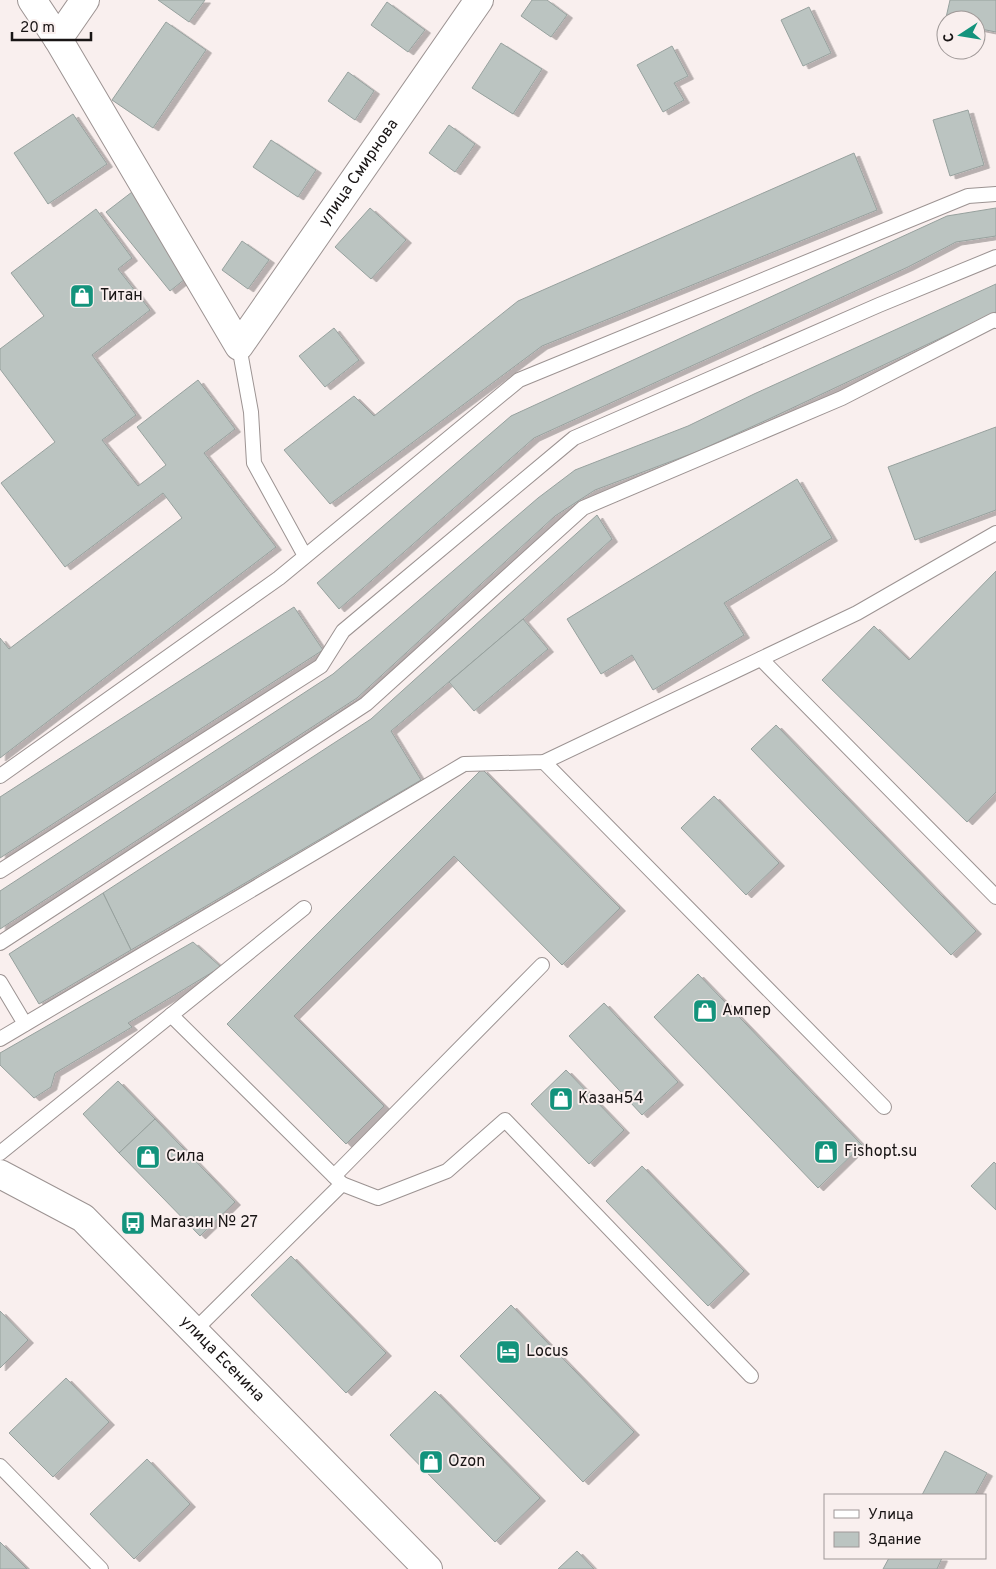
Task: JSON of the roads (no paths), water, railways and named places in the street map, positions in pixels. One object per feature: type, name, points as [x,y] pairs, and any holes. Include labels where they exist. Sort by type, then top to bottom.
[{"type":"street","points":[[32,0],[58,39],[239,346]]},
{"type":"street","points":[[58,39],[85,0]]},
{"type":"street","name":"улица Смирнова","points":[[239,346],[479,0]]},
{"type":"street","name":"улица Есенина","points":[[0,1174],[83,1218],[428,1569]]},
{"type":"lane","points":[[0,776],[279,578],[519,380],[968,196],[996,194]]},
{"type":"lane","points":[[0,871],[321,666],[343,632],[574,438],[879,305],[996,257]]},
{"type":"lane","points":[[0,943],[366,704],[582,508],[842,398],[994,320],[996,321]]},
{"type":"lane","points":[[239,346],[251,412],[254,463],[305,556]]},
{"type":"lane","points":[[0,1039],[464,764],[544,762],[857,613],[996,533]]},
{"type":"lane","points":[[761,659],[994,891]]},
{"type":"lane","points":[[544,762],[884,1107]]},
{"type":"lane","points":[[0,1153],[304,908]]},
{"type":"lane","points":[[194,1331],[542,966]]},
{"type":"lane","points":[[0,982],[25,1024]]},
{"type":"lane","points":[[171,1015],[338,1180],[378,1198],[447,1171],[505,1120],[751,1376]]},
{"type":"lane","points":[[0,1466],[101,1569]]},
{"type":"place","name":"Титан","points":[[82,296]]},
{"type":"place","name":"Ампер","points":[[705,1011]]},
{"type":"place","name":"Казан54","points":[[561,1099]]},
{"type":"place","name":"Fishopt.su","points":[[826,1152]]},
{"type":"place","name":"Сила","points":[[148,1157]]},
{"type":"place","name":"Магазин № 27","points":[[133,1223]]},
{"type":"place","name":"Locus","points":[[508,1352]]},
{"type":"place","name":"Ozon","points":[[431,1462]]}]
